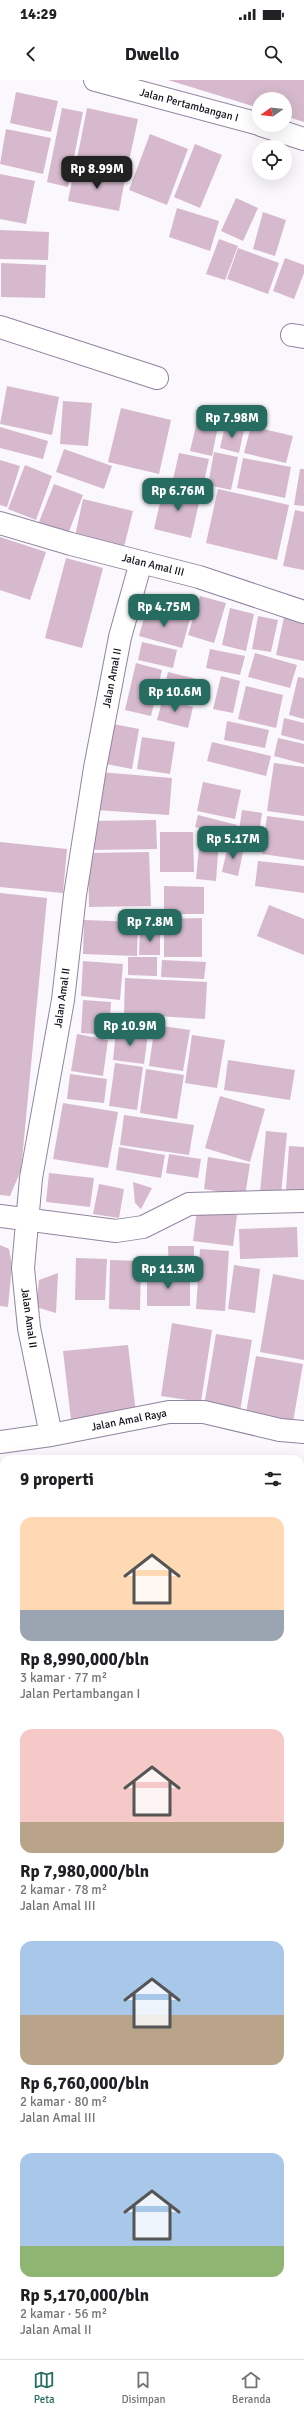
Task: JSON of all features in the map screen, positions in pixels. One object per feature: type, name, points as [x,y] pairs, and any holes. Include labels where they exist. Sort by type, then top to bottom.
[{"type":"street","name":"Jalan Pertambangan I","points":[[95,80],[252,123]]},
{"type":"street","name":"Jalan Pertambangan I","points":[[282,132],[304,139]]},
{"type":"street","points":[[0,327],[157,378]]},
{"type":"street","name":"Jalan Amal III","points":[[0,523],[71,544],[199,577],[304,612]]},
{"type":"street","name":"Jalan Amal II","points":[[51,1435],[28,1313],[23,1268],[27,1221],[32,1178],[63,1000],[75,895],[95,768],[120,637],[141,562]]},
{"type":"street","points":[[0,1216],[27,1221],[116,1231],[143,1227],[190,1204],[304,1201]]},
{"type":"street","name":"Jalan Amal Raya","points":[[0,1442],[51,1435],[169,1412],[204,1412],[280,1430],[304,1432]]},
{"type":"building","points":[[168,80],[304,80],[304,122],[292,118],[292,92],[252,92],[252,106]]},
{"type":"building","points":[[16,92],[58,101],[51,132],[10,123]]},
{"type":"building","points":[[62,108],[83,112],[68,187],[47,182]]},
{"type":"building","points":[[87,108],[138,119],[126,175],[76,164]]},
{"type":"building","points":[[6,129],[51,138],[43,174],[0,164]]},
{"type":"building","points":[[150,134],[188,149],[167,205],[129,190]]},
{"type":"building","points":[[195,144],[222,155],[200,208],[174,197]]},
{"type":"building","points":[[74,170],[125,179],[119,211],[68,201]]},
{"type":"building","points":[[0,174],[35,181],[26,224],[0,219]]},
{"type":"building","points":[[236,198],[258,208],[243,241],[221,231]]},
{"type":"building","points":[[177,208],[219,221],[210,251],[169,237]]},
{"type":"building","points":[[263,212],[286,220],[275,256],[253,249]]},
{"type":"building","points":[[0,230],[49,232],[48,260],[0,259]]},
{"type":"building","points":[[219,239],[238,246],[225,280],[206,274]]},
{"type":"building","points":[[238,248],[279,263],[268,294],[227,279]]},
{"type":"building","points":[[285,258],[304,265],[304,273],[294,299],[273,291]]},
{"type":"building","points":[[1,263],[46,265],[45,298],[1,297]]},
{"type":"building","points":[[7,386],[59,397],[52,435],[0,424]]},
{"type":"building","points":[[63,401],[92,403],[88,446],[60,444]]},
{"type":"building","points":[[121,408],[171,420],[159,474],[108,462]]},
{"type":"building","points":[[198,417],[219,421],[212,456],[190,451]]},
{"type":"building","points":[[225,426],[244,430],[239,453],[220,448]]},
{"type":"building","points":[[251,426],[293,436],[286,463],[244,453]]},
{"type":"building","points":[[0,427],[48,441],[43,459],[0,448]]},
{"type":"building","points":[[64,449],[112,466],[104,489],[56,472]]},
{"type":"building","points":[[214,452],[238,457],[231,490],[208,485]]},
{"type":"building","points":[[179,453],[209,459],[202,491],[172,484]]},
{"type":"building","points":[[243,458],[291,467],[285,498],[237,488]]},
{"type":"building","points":[[0,460],[20,466],[7,507],[0,505]]},
{"type":"building","points":[[25,465],[52,476],[36,520],[8,509]]},
{"type":"building","points":[[300,469],[304,469],[304,506],[294,505]]},
{"type":"building","points":[[54,484],[83,495],[68,534],[39,522]]},
{"type":"building","points":[[164,485],[201,494],[191,538],[154,529]]},
{"type":"building","points":[[218,489],[289,505],[277,560],[206,543]]},
{"type":"building","points":[[83,499],[133,511],[124,547],[75,536]]},
{"type":"building","points":[[295,510],[304,512],[304,570],[283,566]]},
{"type":"building","points":[[0,537],[46,552],[30,600],[0,590]]},
{"type":"building","points":[[66,558],[103,568],[82,648],[45,638]]},
{"type":"building","points":[[200,596],[226,603],[214,643],[188,635]]},
{"type":"building","points":[[147,607],[190,619],[182,648],[139,636]]},
{"type":"building","points":[[230,608],[254,614],[246,651],[222,645]]},
{"type":"building","points":[[258,616],[278,620],[271,652],[252,649]]},
{"type":"building","points":[[284,617],[304,621],[304,661],[276,655]]},
{"type":"building","points":[[142,642],[177,650],[173,668],[138,660]]},
{"type":"building","points":[[210,649],[245,656],[240,675],[206,668]]},
{"type":"building","points":[[255,653],[297,665],[290,688],[248,677]]},
{"type":"building","points":[[136,663],[162,670],[151,716],[125,710]]},
{"type":"building","points":[[168,672],[201,680],[196,702],[163,694]]},
{"type":"building","points":[[221,676],[240,681],[233,713],[213,709]]},
{"type":"building","points":[[298,677],[304,678],[304,719],[289,715]]},
{"type":"building","points":[[246,686],[283,695],[276,728],[238,719]]},
{"type":"building","points":[[163,698],[193,707],[188,728],[157,720]]},
{"type":"building","points":[[284,718],[304,723],[304,741],[281,735]]},
{"type":"building","points":[[227,721],[269,730],[265,748],[224,740]]},
{"type":"building","points":[[113,724],[139,729],[132,769],[106,764]]},
{"type":"building","points":[[142,737],[175,742],[170,774],[137,769]]},
{"type":"building","points":[[278,738],[304,744],[304,764],[274,756]]},
{"type":"building","points":[[212,742],[271,756],[266,776],[207,761]]},
{"type":"building","points":[[274,763],[304,767],[304,816],[267,811]]},
{"type":"building","points":[[99,772],[172,778],[169,815],[96,810]]},
{"type":"building","points":[[203,782],[241,790],[235,819],[197,811]]},
{"type":"building","points":[[242,810],[262,813],[257,847],[237,844]]},
{"type":"building","points":[[198,815],[237,825],[234,837],[195,827]]},
{"type":"building","points":[[267,816],[304,821],[304,860],[262,854]]},
{"type":"building","points":[[156,820],[157,849],[90,850],[90,821]]},
{"type":"building","points":[[160,832],[193,832],[194,872],[160,872]]},
{"type":"building","points":[[200,837],[219,839],[216,881],[196,879]]},
{"type":"building","points":[[0,842],[67,849],[63,893],[0,887]]},
{"type":"building","points":[[228,844],[244,847],[238,876],[222,872]]},
{"type":"building","points":[[149,852],[151,906],[89,907],[88,853]]},
{"type":"building","points":[[258,861],[304,866],[304,893],[255,886]]},
{"type":"building","points":[[164,886],[204,887],[204,914],[164,914]]},
{"type":"building","points":[[0,893],[47,898],[21,1170],[10,1196],[0,1195]]},
{"type":"building","points":[[269,905],[304,919],[304,955],[257,936]]},
{"type":"building","points":[[202,918],[202,957],[164,957],[164,919]]},
{"type":"building","points":[[84,920],[138,922],[137,956],[83,954]]},
{"type":"building","points":[[140,930],[160,931],[160,955],[139,955]]},
{"type":"building","points":[[128,957],[157,957],[157,976],[128,975]]},
{"type":"building","points":[[162,960],[206,962],[204,979],[161,977]]},
{"type":"building","points":[[83,961],[123,964],[120,1000],[81,996]]},
{"type":"building","points":[[125,978],[207,982],[205,1019],[124,1014]]},
{"type":"building","points":[[83,1000],[111,1002],[109,1035],[81,1033]]},
{"type":"building","points":[[155,1025],[190,1030],[183,1071],[149,1066]]},
{"type":"building","points":[[116,1031],[148,1034],[144,1064],[113,1060]]},
{"type":"building","points":[[77,1034],[108,1040],[103,1076],[71,1071]]},
{"type":"building","points":[[192,1035],[225,1040],[217,1088],[185,1083]]},
{"type":"building","points":[[228,1060],[295,1070],[290,1100],[224,1090]]},
{"type":"building","points":[[115,1063],[143,1067],[137,1110],[109,1106]]},
{"type":"building","points":[[146,1069],[184,1075],[177,1119],[140,1113]]},
{"type":"building","points":[[70,1074],[107,1079],[104,1103],[67,1099]]},
{"type":"building","points":[[220,1096],[265,1109],[250,1162],[205,1148]]},
{"type":"building","points":[[63,1103],[118,1112],[108,1168],[53,1159]]},
{"type":"building","points":[[124,1115],[194,1125],[189,1155],[120,1145]]},
{"type":"building","points":[[266,1131],[287,1133],[281,1194],[260,1192]]},
{"type":"building","points":[[289,1146],[304,1147],[304,1191],[286,1190]]},
{"type":"building","points":[[119,1147],[165,1155],[161,1178],[116,1170]]},
{"type":"building","points":[[169,1154],[201,1159],[198,1178],[166,1173]]},
{"type":"building","points":[[208,1157],[250,1164],[245,1196],[204,1189]]},
{"type":"building","points":[[49,1173],[94,1178],[90,1207],[46,1202]]},
{"type":"building","points":[[133,1182],[152,1188],[141,1209],[135,1203]]},
{"type":"building","points":[[99,1184],[124,1189],[119,1218],[93,1214]]},
{"type":"building","points":[[197,1210],[237,1215],[233,1246],[193,1241]]},
{"type":"building","points":[[297,1227],[298,1257],[240,1259],[239,1229]]},
{"type":"building","points":[[0,1245],[9,1249],[12,1265],[8,1307],[0,1306]]},
{"type":"building","points":[[168,1246],[194,1246],[194,1271],[169,1272]]},
{"type":"building","points":[[200,1249],[229,1251],[225,1311],[196,1309]]},
{"type":"building","points":[[76,1258],[107,1259],[105,1300],[75,1300]]},
{"type":"building","points":[[110,1260],[141,1261],[140,1310],[109,1309]]},
{"type":"building","points":[[234,1265],[260,1269],[255,1313],[228,1309]]},
{"type":"building","points":[[58,1273],[56,1313],[36,1307],[39,1280]]},
{"type":"building","points":[[273,1274],[304,1280],[304,1360],[260,1352]]},
{"type":"building","points":[[147,1275],[190,1275],[190,1306],[147,1306]]},
{"type":"building","points":[[172,1323],[212,1330],[201,1402],[161,1396]]},
{"type":"building","points":[[216,1334],[252,1340],[240,1411],[204,1406]]},
{"type":"building","points":[[128,1345],[136,1413],[71,1420],[63,1351]]},
{"type":"building","points":[[256,1356],[303,1364],[293,1422],[246,1413]]}]
